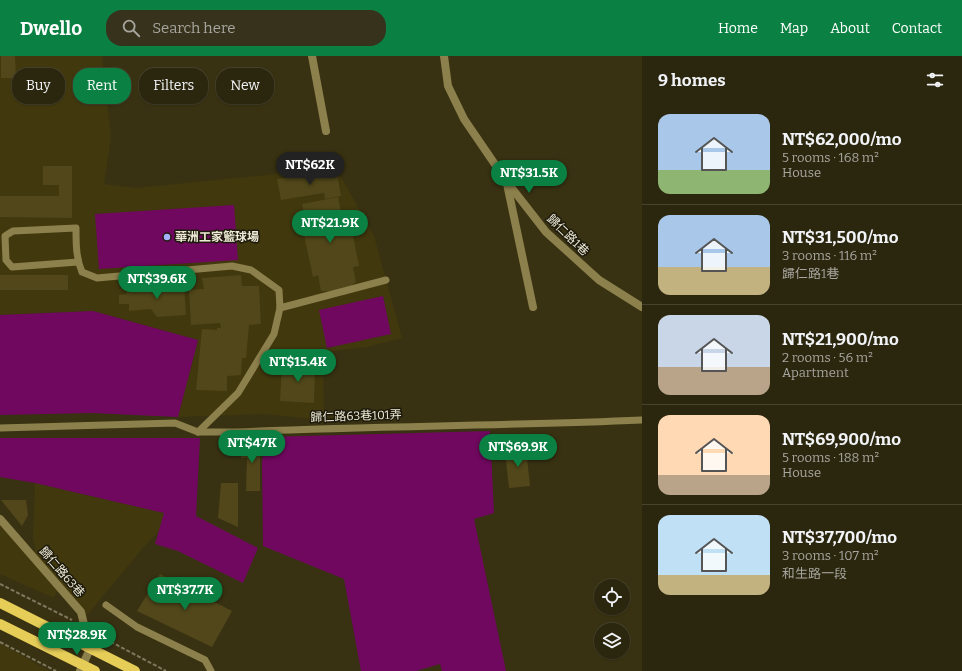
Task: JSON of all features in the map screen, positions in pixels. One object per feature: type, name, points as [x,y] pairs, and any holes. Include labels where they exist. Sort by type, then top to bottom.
[{"type":"main road","points":[[0,604],[135,671]]},
{"type":"main road","points":[[0,624],[82,668],[95,671]]},
{"type":"street","points":[[312,56],[326,131]]},
{"type":"street","name":"歸仁路1巷","points":[[444,56],[448,86],[464,119],[507,182],[546,232],[599,280],[642,307]]},
{"type":"street","points":[[507,182],[532,307]]},
{"type":"street","name":"歸仁路63巷","points":[[0,518],[81,612],[90,649]]},
{"type":"street","points":[[82,668],[90,649]]},
{"type":"lane","points":[[78,262],[12,267],[6,260],[5,236],[13,231],[76,228],[78,262],[82,272],[97,278],[232,266],[251,270],[279,290],[280,308],[274,334],[238,393],[198,432]]},
{"type":"lane","points":[[280,308],[386,280]]},
{"type":"lane","name":"歸仁路63巷101弄","points":[[0,428],[175,423],[198,432],[236,432],[483,424],[544,425],[642,420]]},
{"type":"lane","points":[[106,606],[137,627],[205,660],[211,671]]},
{"type":"path","points":[[0,642],[56,671]]},
{"type":"shaded area","points":[[0,56],[102,56],[103,68],[73,68],[73,104],[107,104],[111,137],[104,184],[136,188],[336,168],[374,236],[402,338],[366,347],[323,352],[324,420],[264,414],[178,417],[198,340],[93,311],[0,315]]},
{"type":"shaded area","name":"華洲工家籃球場","points":[[234,205],[238,260],[99,269],[95,214]]},
{"type":"shaded area","points":[[383,296],[391,334],[327,348],[319,310]]},
{"type":"shaded area","points":[[93,311],[198,340],[178,417],[91,413],[0,415],[0,315]]},
{"type":"shaded area","points":[[490,431],[494,513],[474,519],[506,671],[442,671],[440,664],[416,671],[361,671],[344,579],[263,546],[262,463],[265,437]]},
{"type":"shaded area","points":[[0,438],[200,438],[196,516],[258,548],[243,583],[178,551],[155,544],[164,513],[35,483],[0,477]]},
{"type":"shaded area","points":[[35,483],[165,513],[160,530],[142,549],[87,615],[36,557],[33,536]]},
{"type":"shaded area","points":[[0,521],[58,589],[54,598],[0,574]]},
{"type":"shaded area","points":[[0,643],[40,666],[50,671],[0,671]]},
{"type":"building","points":[[1,56],[15,56],[16,68],[12,68],[12,78],[1,78]]},
{"type":"building","points":[[43,166],[72,166],[72,218],[0,217],[0,196],[59,196],[59,185],[43,185]]},
{"type":"building","points":[[333,171],[334,174],[337,173],[341,196],[325,199],[324,193],[281,200],[277,179]]},
{"type":"building","points":[[338,197],[341,212],[348,210],[359,266],[353,267],[356,282],[351,286],[334,291],[321,291],[318,275],[313,277],[301,221],[306,220],[302,204]]},
{"type":"building","points":[[0,275],[68,275],[68,290],[0,290]]},
{"type":"building","points":[[241,275],[242,286],[259,286],[261,324],[249,325],[246,358],[242,358],[241,375],[227,376],[227,391],[196,390],[202,329],[217,330],[217,328],[221,328],[220,323],[191,325],[189,290],[204,289],[202,278]]},
{"type":"building","points":[[184,283],[186,315],[157,317],[151,309],[129,311],[129,304],[119,304],[119,295],[127,294],[125,289]]},
{"type":"building","points":[[282,364],[315,365],[314,403],[280,401]]},
{"type":"building","points":[[242,440],[260,440],[260,491],[246,491],[247,458],[241,458]]},
{"type":"building","points":[[526,448],[530,486],[509,488],[505,451]]},
{"type":"building","points":[[221,483],[238,483],[238,527],[218,518]]},
{"type":"building","points":[[1,500],[26,500],[28,515],[22,526]]},
{"type":"building","points":[[160,574],[232,611],[212,647],[137,611]]},
{"type":"place","name":"華洲工家籃球場","points":[[167,237]]}]
